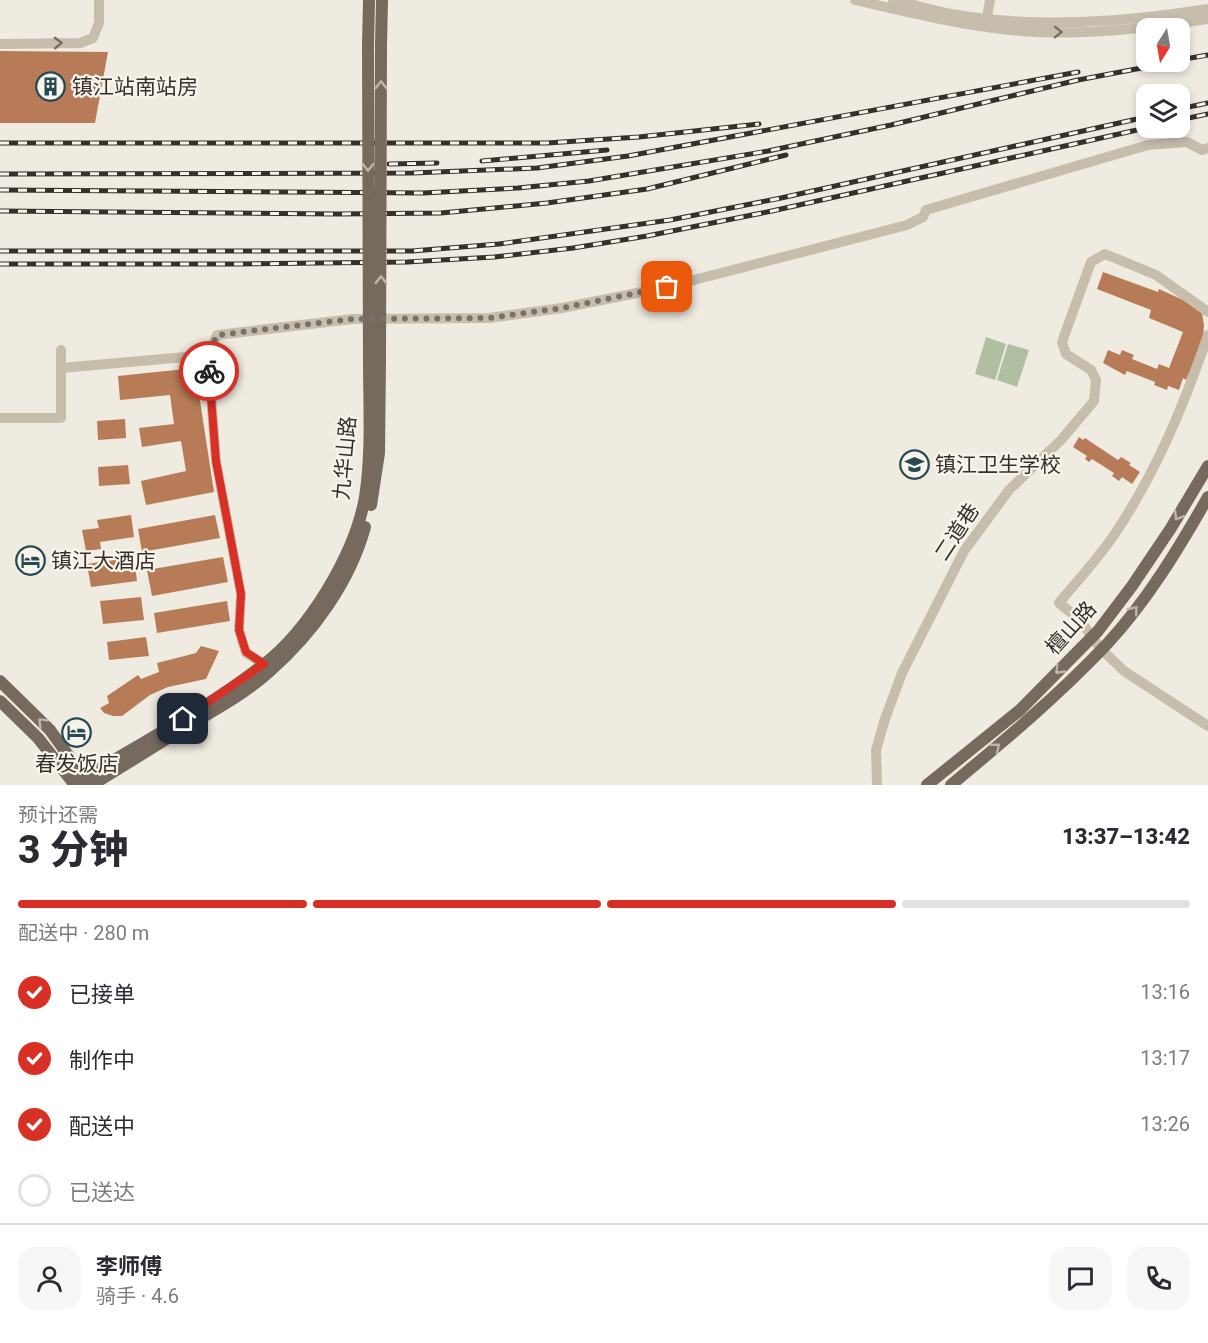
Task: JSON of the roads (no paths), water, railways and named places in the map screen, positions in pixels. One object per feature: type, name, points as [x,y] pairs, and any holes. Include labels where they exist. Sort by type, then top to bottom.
[{"type":"main road","name":"九华山路","points":[[83,783],[224,704],[270,672],[328,606],[345,578],[361,543],[373,500],[378,453],[368,45],[369,0]]},
{"type":"main road","name":"九华山路","points":[[83,783],[202,707],[264,664],[293,636],[319,601],[337,573],[354,538],[365,498],[375,360],[382,0]]},
{"type":"main road","name":"檀山路","points":[[927,785],[1020,710],[1091,638],[1171,528],[1208,466]]},
{"type":"main road","name":"檀山路","points":[[951,785],[1030,718],[1101,649],[1145,596],[1185,537],[1208,497]]},
{"type":"main road","points":[[0,681],[50,730],[83,783]]},
{"type":"main road","points":[[0,701],[83,783]]},
{"type":"street","points":[[0,44],[80,43],[93,38],[99,23],[99,0]]},
{"type":"street","points":[[855,0],[948,21],[1022,31],[1083,32],[1208,20]]},
{"type":"street","points":[[893,0],[952,14],[1024,21],[1079,22],[1159,16],[1208,9]]},
{"type":"street","points":[[987,18],[990,0]]},
{"type":"street","points":[[264,664],[246,652],[239,630],[241,594],[216,461],[208,355],[217,335],[353,319],[489,318],[562,308],[667,287],[907,225],[923,217],[926,210],[1148,145],[1187,142],[1202,150],[1208,148]]},
{"type":"street","name":"二道巷","points":[[877,785],[876,750],[888,710],[902,673],[964,551],[1009,490],[1061,440],[1094,401],[1096,380],[1091,370],[1066,354],[1062,342],[1091,262],[1105,254],[1156,275],[1208,312]]},
{"type":"street","points":[[1208,335],[1187,398],[1158,461],[1114,535],[1059,603],[1079,619],[1091,638],[1124,671],[1208,726]]},
{"type":"street","points":[[0,418],[61,418],[61,350]]},
{"type":"street","points":[[61,368],[208,355]]},
{"type":"railway","points":[[1190,58],[1208,55]]},
{"type":"railway","points":[[0,190],[423,193],[518,188],[589,181],[768,151],[891,125],[1078,80],[1136,69]]},
{"type":"railway","points":[[0,174],[413,173],[537,168],[628,156],[1078,72]]},
{"type":"railway","points":[[1190,107],[1208,103]]},
{"type":"railway","points":[[1190,118],[1208,114]]},
{"type":"railway","points":[[0,251],[412,251],[499,244],[670,220],[781,198],[1136,119]]},
{"type":"railway","points":[[0,143],[547,143],[639,137],[759,124]]},
{"type":"railway","points":[[0,264],[407,262],[494,257],[573,248],[772,211],[1136,130]]},
{"type":"railway","points":[[482,161],[607,150]]},
{"type":"railway","points":[[0,211],[441,213],[547,203],[647,189],[786,155]]},
{"type":"railway","points":[[389,164],[437,163]]},
{"type":"place","name":"镇江站南站房","points":[[51,87]]},
{"type":"place","name":"镇江卫生学校","points":[[914,465]]},
{"type":"place","name":"镇江大酒店","points":[[30,561]]},
{"type":"place","name":"春发饭店","points":[[77,733]]}]
